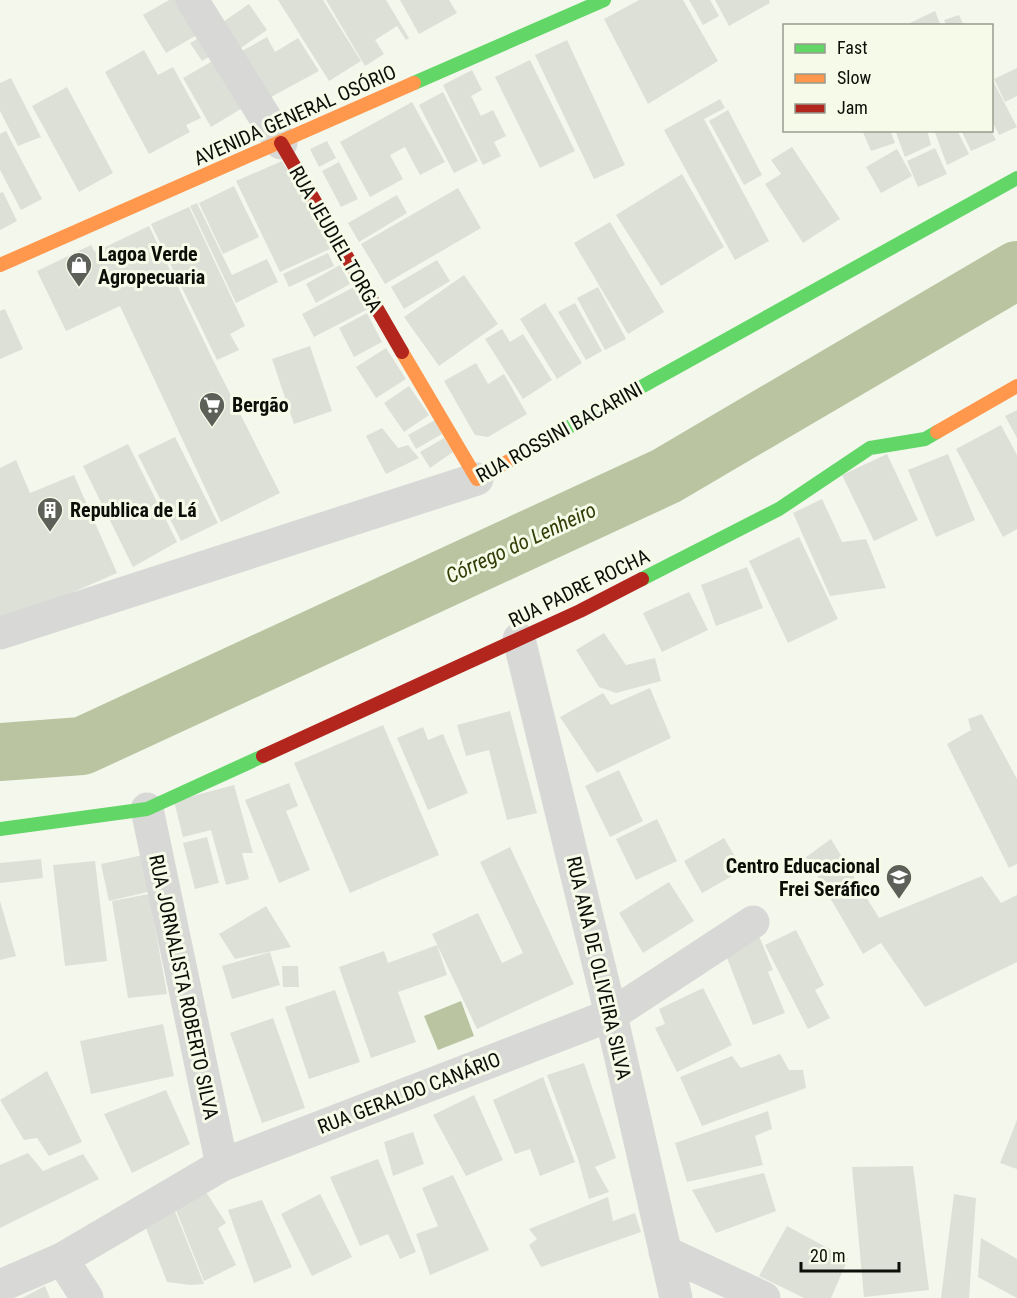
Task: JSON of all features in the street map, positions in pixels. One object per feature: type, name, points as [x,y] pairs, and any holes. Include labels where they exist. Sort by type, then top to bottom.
[{"type":"main road","name":"AVENIDA GENERAL OSÓRIO","points":[[0,265],[604,0]]},
{"type":"main road","name":"RUA JEUDIEL TORGA","points":[[281,143],[477,479]]},
{"type":"main road","name":"RUA ROSSINI BACARINI","points":[[477,479],[1017,178]]},
{"type":"main road","name":"RUA PADRE ROCHA","points":[[0,829],[147,809],[580,611],[778,509],[870,448],[925,439],[1017,386]]},
{"type":"street","name":"RUA JEUDIEL TORGA","points":[[192,0],[281,143]]},
{"type":"street","name":"RUA ROSSINI BACARINI","points":[[0,633],[477,479]]},
{"type":"street","name":"RUA ANA DE OLIVEIRA SILVA","points":[[519,639],[611,1015],[676,1298]]},
{"type":"street","name":"RUA JORNALISTA ROBERTO SILVA","points":[[147,809],[222,1165]]},
{"type":"street","name":"RUA GERALDO CANÁRIO","points":[[0,1286],[62,1259],[222,1165],[611,1015],[753,922]]},
{"type":"street","points":[[665,1252],[764,1298]]},
{"type":"street","points":[[62,1259],[87,1298]]},
{"type":"shaded area","points":[[461,1001],[474,1036],[438,1050],[424,1016]]},
{"type":"building","points":[[169,0],[183,0],[202,32],[166,53],[143,15]]},
{"type":"building","points":[[278,0],[323,0],[361,61],[329,81]]},
{"type":"building","points":[[326,0],[386,0],[409,38],[406,40],[397,26],[375,40],[384,54],[365,66]]},
{"type":"building","points":[[400,0],[449,0],[457,13],[419,34]]},
{"type":"building","points":[[639,0],[683,0],[718,61],[648,104],[604,19]]},
{"type":"building","points":[[689,0],[710,0],[719,16],[703,25]]},
{"type":"building","points":[[715,0],[769,0],[770,3],[729,26]]},
{"type":"building","points":[[249,4],[267,30],[238,50],[220,24]]},
{"type":"building","points":[[935,11],[940,24],[910,24]]},
{"type":"building","points":[[959,15],[963,24],[946,24],[944,20]]},
{"type":"building","points":[[206,34],[217,52],[202,61],[190,43]]},
{"type":"building","points":[[267,37],[275,52],[298,38],[319,71],[269,98],[242,51]]},
{"type":"building","points":[[567,40],[625,165],[594,179],[535,55]]},
{"type":"building","points":[[144,50],[158,75],[173,67],[201,118],[186,125],[190,132],[149,154],[105,72]]},
{"type":"building","points":[[216,59],[244,107],[211,127],[183,78]]},
{"type":"building","points":[[530,60],[575,151],[540,168],[495,77]]},
{"type":"building","points":[[1017,68],[1017,96],[1005,102],[994,79]]},
{"type":"building","points":[[472,70],[482,90],[471,96],[481,116],[493,110],[506,136],[494,142],[501,156],[483,165],[443,85]]},
{"type":"building","points":[[11,78],[41,137],[18,146],[0,111],[0,83]]},
{"type":"building","points":[[993,81],[1017,127],[999,135],[993,123]]},
{"type":"building","points":[[67,87],[113,173],[79,192],[32,106]]},
{"type":"building","points":[[443,92],[478,161],[454,173],[419,105]]},
{"type":"building","points":[[720,99],[725,108],[704,119],[769,241],[735,260],[664,130]]},
{"type":"building","points":[[412,102],[445,162],[420,175],[405,147],[390,155],[403,179],[370,197],[340,142]]},
{"type":"building","points":[[728,110],[762,175],[744,185],[709,121]]},
{"type":"building","points":[[6,131],[42,199],[21,210],[0,170],[0,134]]},
{"type":"building","points":[[863,132],[891,132],[895,143],[871,151]]},
{"type":"building","points":[[896,132],[928,132],[931,145],[905,157]]},
{"type":"building","points":[[935,132],[958,132],[969,154],[947,165]]},
{"type":"building","points":[[962,132],[992,132],[996,140],[971,151]]},
{"type":"building","points":[[327,141],[336,158],[319,167],[310,149]]},
{"type":"building","points":[[792,147],[840,219],[803,243],[765,184],[781,174],[771,160]]},
{"type":"building","points":[[935,148],[947,174],[918,187],[907,161]]},
{"type":"building","points":[[897,149],[912,176],[881,193],[866,167]]},
{"type":"building","points":[[282,161],[334,247],[280,272],[236,181]]},
{"type":"building","points":[[339,162],[358,199],[341,207],[322,171]]},
{"type":"building","points":[[682,174],[724,247],[661,286],[616,215]]},
{"type":"building","points":[[234,186],[259,237],[223,254],[199,203]]},
{"type":"building","points":[[458,188],[481,228],[385,284],[361,244]]},
{"type":"building","points":[[3,192],[17,221],[0,230],[0,193]]},
{"type":"building","points":[[397,195],[407,213],[359,242],[348,223]]},
{"type":"building","points":[[197,203],[232,275],[267,259],[278,282],[236,303],[190,206]]},
{"type":"building","points":[[189,207],[245,326],[230,334],[239,350],[217,360],[151,224]]},
{"type":"building","points":[[610,222],[664,312],[628,334],[574,243]]},
{"type":"building","name":"Bergão","points":[[149,226],[280,493],[221,522],[120,306],[66,331],[37,271],[91,245],[95,252]]},
{"type":"building","points":[[328,253],[334,266],[289,287],[283,274]]},
{"type":"building","points":[[437,260],[450,281],[404,309],[391,287]]},
{"type":"building","points":[[340,265],[350,284],[316,303],[306,284]]},
{"type":"building","points":[[464,275],[498,324],[439,366],[404,317]]},
{"type":"building","points":[[356,286],[368,309],[314,337],[302,314]]},
{"type":"building","points":[[598,287],[626,339],[605,350],[577,298]]},
{"type":"building","points":[[545,303],[582,363],[557,379],[520,319]]},
{"type":"building","points":[[575,303],[602,351],[586,360],[558,312]]},
{"type":"building","points":[[5,309],[23,349],[0,359],[0,311]]},
{"type":"building","points":[[367,313],[382,342],[354,357],[339,328]]},
{"type":"building","points":[[502,329],[510,342],[523,334],[552,380],[523,399],[485,339]]},
{"type":"building","points":[[310,346],[332,411],[294,424],[272,359]]},
{"type":"building","points":[[386,348],[406,379],[376,398],[356,367]]},
{"type":"building","points":[[476,363],[488,384],[504,374],[527,414],[488,437],[475,435],[444,381]]},
{"type":"building","points":[[409,386],[429,415],[404,432],[384,403]]},
{"type":"building","points":[[1017,410],[1017,438],[1005,416]]},
{"type":"building","points":[[435,420],[442,434],[416,449],[408,435]]},
{"type":"building","points":[[1001,425],[1017,455],[1017,529],[1003,537],[956,449]]},
{"type":"building","points":[[382,428],[398,448],[408,445],[419,458],[386,474],[366,436]]},
{"type":"building","points":[[175,437],[218,523],[181,541],[138,455]]},
{"type":"building","points":[[444,438],[453,452],[430,468],[420,452]]},
{"type":"building","points":[[128,444],[177,542],[133,567],[83,466]]},
{"type":"building","points":[[887,454],[918,520],[874,541],[842,475]]},
{"type":"building","points":[[948,454],[975,520],[936,537],[908,470]]},
{"type":"building","name":"Republica de Lá","points":[[16,460],[30,493],[74,475],[117,573],[0,624],[0,468]]},
{"type":"building","points":[[822,499],[842,542],[866,539],[886,588],[830,596],[793,513]]},
{"type":"building","points":[[799,537],[838,619],[788,643],[749,561]]},
{"type":"building","points":[[747,567],[763,608],[716,626],[701,585]]},
{"type":"building","points":[[689,592],[708,630],[662,652],[643,613]]},
{"type":"building","points":[[604,633],[626,665],[655,658],[661,681],[616,693],[599,687],[576,650]]},
{"type":"building","points":[[650,688],[671,738],[597,773],[560,717],[603,693],[611,705]]},
{"type":"building","points":[[510,711],[537,813],[507,820],[489,750],[466,756],[457,725]]},
{"type":"building","points":[[982,714],[1017,779],[1017,864],[1009,868],[947,744],[971,730],[968,719]]},
{"type":"building","points":[[383,725],[439,855],[350,893],[294,763]]},
{"type":"building","points":[[423,727],[428,740],[443,734],[468,793],[428,810],[397,738]]},
{"type":"building","points":[[619,770],[643,821],[610,837],[585,786]]},
{"type":"building","points":[[289,783],[298,806],[286,811],[310,870],[279,883],[245,800]]},
{"type":"building","points":[[234,785],[253,853],[242,853],[249,879],[226,885],[211,830],[183,837],[174,801]]},
{"type":"building","points":[[657,819],[677,861],[636,880],[616,839]]},
{"type":"building","points":[[207,837],[219,883],[195,889],[183,843]]},
{"type":"building","points":[[724,838],[743,870],[702,893],[684,861]]},
{"type":"building","points":[[831,839],[879,918],[982,876],[1001,903],[1017,895],[1017,962],[925,1007],[881,943],[863,954],[806,857]]},
{"type":"building","points":[[510,847],[574,984],[477,1029],[432,934],[478,913],[502,963],[523,953],[480,862]]},
{"type":"building","points":[[143,855],[152,891],[109,901],[101,864]]},
{"type":"building","points":[[41,859],[43,878],[0,883],[0,863]]},
{"type":"building","points":[[95,861],[107,961],[65,966],[53,865]]},
{"type":"building","points":[[669,882],[694,921],[643,953],[619,913]]},
{"type":"building","points":[[149,894],[167,994],[128,998],[112,901]]},
{"type":"building","points":[[0,901],[16,956],[0,960]]},
{"type":"building","points":[[266,906],[291,947],[235,959],[219,934]]},
{"type":"building","points":[[796,930],[824,985],[815,990],[830,1018],[808,1029],[765,945]]},
{"type":"building","points":[[759,936],[773,970],[768,972],[785,1013],[753,1025],[724,950]]},
{"type":"building","points":[[437,945],[447,975],[398,992],[416,1042],[371,1058],[339,967],[384,951],[388,963]]},
{"type":"building","points":[[270,952],[280,985],[232,999],[222,966]]},
{"type":"building","points":[[282,966],[298,966],[299,987],[283,987]]},
{"type":"building","points":[[703,988],[732,1045],[677,1072],[655,1028],[665,1024],[659,1009]]},
{"type":"building","points":[[335,990],[360,1062],[309,1079],[285,1007]]},
{"type":"building","points":[[273,1018],[305,1108],[262,1123],[230,1033]]},
{"type":"building","points":[[163,1024],[174,1076],[91,1094],[80,1041]]},
{"type":"building","points":[[780,1054],[789,1070],[803,1070],[806,1088],[702,1126],[680,1077],[732,1056],[741,1068]]},
{"type":"building","points":[[584,1063],[616,1158],[595,1167],[609,1192],[589,1199],[578,1159],[547,1075]]},
{"type":"building","points":[[47,1071],[82,1142],[49,1156],[37,1138],[24,1140],[0,1100]]},
{"type":"building","points":[[543,1077],[575,1162],[540,1176],[530,1149],[515,1154],[493,1100]]},
{"type":"building","points":[[166,1090],[190,1144],[132,1173],[104,1114]]},
{"type":"building","points":[[474,1095],[503,1160],[466,1176],[433,1115]]},
{"type":"building","points":[[768,1111],[772,1129],[755,1136],[763,1165],[687,1182],[675,1143]]},
{"type":"building","points":[[1017,1120],[1017,1169],[1000,1163]]},
{"type":"building","points":[[413,1132],[424,1164],[393,1176],[384,1142]]},
{"type":"building","points":[[28,1153],[43,1171],[83,1154],[99,1179],[0,1228],[0,1165]]},
{"type":"building","points":[[378,1159],[416,1252],[400,1259],[388,1234],[360,1246],[330,1177]]},
{"type":"building","points":[[913,1166],[929,1290],[864,1297],[852,1167]]},
{"type":"building","points":[[764,1173],[776,1211],[716,1233],[692,1190]]},
{"type":"building","points":[[453,1175],[489,1250],[430,1275],[416,1234],[438,1226],[422,1188]]},
{"type":"building","points":[[206,1192],[226,1223],[218,1228],[236,1265],[204,1281],[174,1205]]},
{"type":"building","points":[[320,1194],[352,1257],[312,1276],[281,1214]]},
{"type":"building","points":[[954,1194],[976,1198],[969,1298],[941,1298]]},
{"type":"building","points":[[608,1197],[613,1221],[635,1213],[641,1232],[541,1267],[529,1245],[537,1239],[529,1229]]},
{"type":"building","points":[[262,1200],[292,1267],[254,1283],[228,1210]]},
{"type":"building","points":[[174,1209],[204,1284],[167,1282],[146,1228]]},
{"type":"building","points":[[787,1226],[848,1259],[831,1298],[804,1298],[759,1276]]},
{"type":"building","points":[[981,1238],[1017,1259],[1017,1298],[978,1277]]},
{"type":"building","points":[[45,1286],[50,1298],[22,1298]]},
{"type":"waterway","name":"Córrego do Lenheiro","points":[[0,752],[82,746],[666,476],[1017,270]]},
{"type":"traffic: fast","points":[[414,83],[604,0]]},
{"type":"traffic: fast","points":[[553,436],[1017,178]]},
{"type":"traffic: fast","points":[[642,579],[779,509],[870,448],[925,439],[937,432]]},
{"type":"traffic: fast","points":[[0,829],[147,809],[263,756]]},
{"type":"traffic: slow","points":[[0,265],[414,83]]},
{"type":"traffic: slow","points":[[402,352],[477,479],[553,436]]},
{"type":"traffic: slow","points":[[937,432],[1017,386]]},
{"type":"traffic: jam","points":[[281,143],[402,352]]},
{"type":"traffic: jam","points":[[263,756],[580,611],[642,579]]},
{"type":"place","name":"Lagoa Verde Agropecuaria","points":[[79,288]]},
{"type":"place","name":"Bergão","points":[[212,428]]},
{"type":"place","name":"Republica de Lá","points":[[50,533]]},
{"type":"place","name":"Centro Educacional Frei Seráfico","points":[[899,900]]}]
